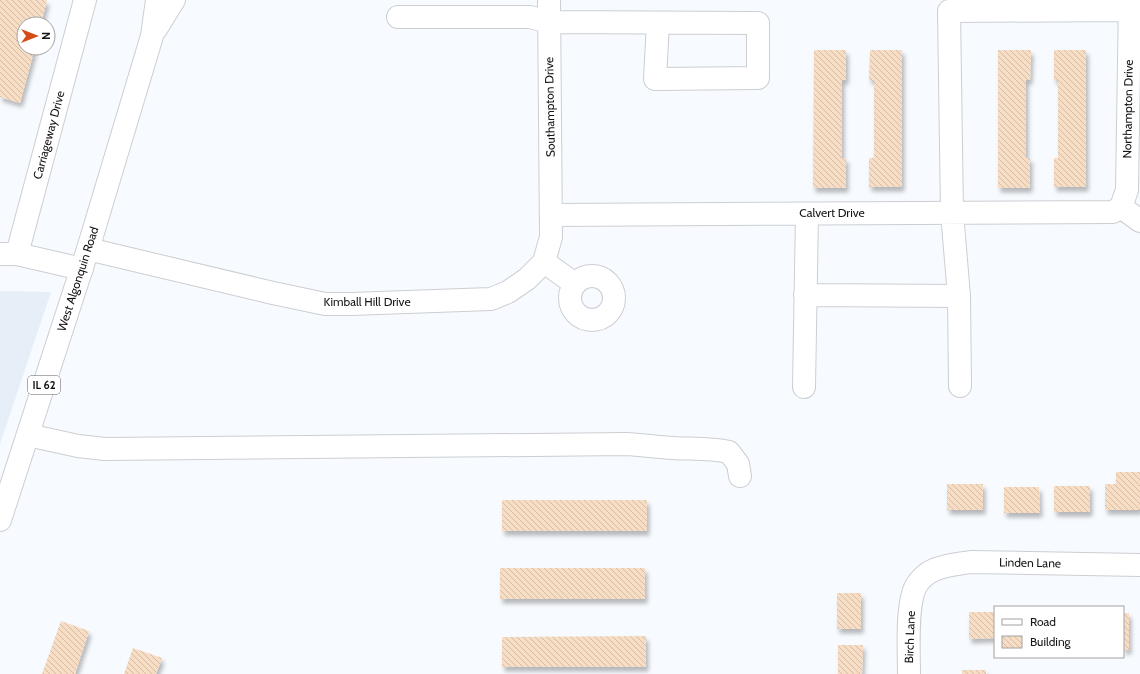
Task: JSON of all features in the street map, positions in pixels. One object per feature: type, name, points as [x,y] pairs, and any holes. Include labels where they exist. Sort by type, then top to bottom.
[{"type":"street","name":"Carriageway Drive","points":[[8,254],[85,0]]},
{"type":"street","name":"West Algonquin Road","points":[[0,520],[85,259],[152,36],[156,0]]},
{"type":"street","name":"West Algonquin Road","points":[[152,36],[174,0]]},
{"type":"street","name":"Southampton Drive","points":[[549,0],[551,215]]},
{"type":"street","points":[[960,386],[959,296],[952,213],[950,11],[1130,5]]},
{"type":"street","name":"Northampton Drive","points":[[1117,210],[1127,190],[1134,84],[1130,5]]},
{"type":"street","points":[[398,17],[530,17],[549,22],[758,23],[758,78],[655,79],[658,23]]},
{"type":"street","points":[[1117,210],[1140,222]]},
{"type":"street","name":"Calvert Drive","points":[[551,215],[952,213],[1117,210]]},
{"type":"street","points":[[804,387],[807,214]]},
{"type":"street","name":"Kimball Hill Drive","points":[[8,254],[85,259],[273,293],[325,304],[491,299],[508,292],[527,279],[544,262],[551,237],[551,215]]},
{"type":"street","points":[[544,262],[575,284]]},
{"type":"street","points":[[806,294],[959,296]]},
{"type":"street","points":[[28,435],[78,446],[105,449],[618,444],[652,445],[672,448],[717,449],[729,452],[738,464],[740,476]]},
{"type":"street","name":"Linden Lane","points":[[923,578],[932,571],[953,564],[971,562],[1140,565]]},
{"type":"street","name":"Birch Lane","points":[[909,674],[910,616],[912,601],[916,586],[923,578]]},
{"type":"shaded area","points":[[0,291],[51,292],[0,444]]},
{"type":"building","points":[[0,0],[47,0],[43,16],[16,16],[16,56],[33,56],[20,103],[0,97]]},
{"type":"building","points":[[814,50],[846,50],[846,80],[842,80],[842,158],[846,158],[846,188],[813,188]]},
{"type":"building","points":[[870,50],[902,50],[902,187],[869,187],[869,158],[874,158],[874,80],[869,80]]},
{"type":"building","points":[[998,50],[1031,50],[1030,80],[1026,80],[1026,158],[1030,158],[1030,188],[998,188]]},
{"type":"building","points":[[1054,50],[1086,50],[1086,187],[1054,187],[1054,158],[1058,158],[1058,80],[1054,80]]},
{"type":"building","points":[[1116,472],[1140,472],[1140,510],[1105,510],[1105,484],[1116,484]]},
{"type":"building","points":[[947,484],[983,484],[983,510],[947,510]]},
{"type":"building","points":[[1054,486],[1090,486],[1090,512],[1054,512]]},
{"type":"building","points":[[1004,487],[1039,487],[1040,513],[1004,513]]},
{"type":"building","points":[[502,500],[647,500],[647,531],[502,531]]},
{"type":"building","points":[[500,568],[645,568],[645,599],[500,599]]},
{"type":"building","points":[[837,593],[861,593],[861,629],[837,629]]},
{"type":"building","points":[[969,612],[994,612],[994,638],[969,639]]},
{"type":"building","points":[[1124,613],[1129,613],[1129,650],[1124,650]]},
{"type":"building","points":[[61,621],[89,631],[75,674],[42,674]]},
{"type":"building","points":[[646,636],[646,667],[502,667],[502,637]]},
{"type":"building","points":[[838,645],[863,645],[862,674],[838,674]]},
{"type":"building","points":[[133,648],[162,658],[156,674],[124,674]]},
{"type":"building","points":[[962,670],[986,670],[986,674],[962,674]]}]
